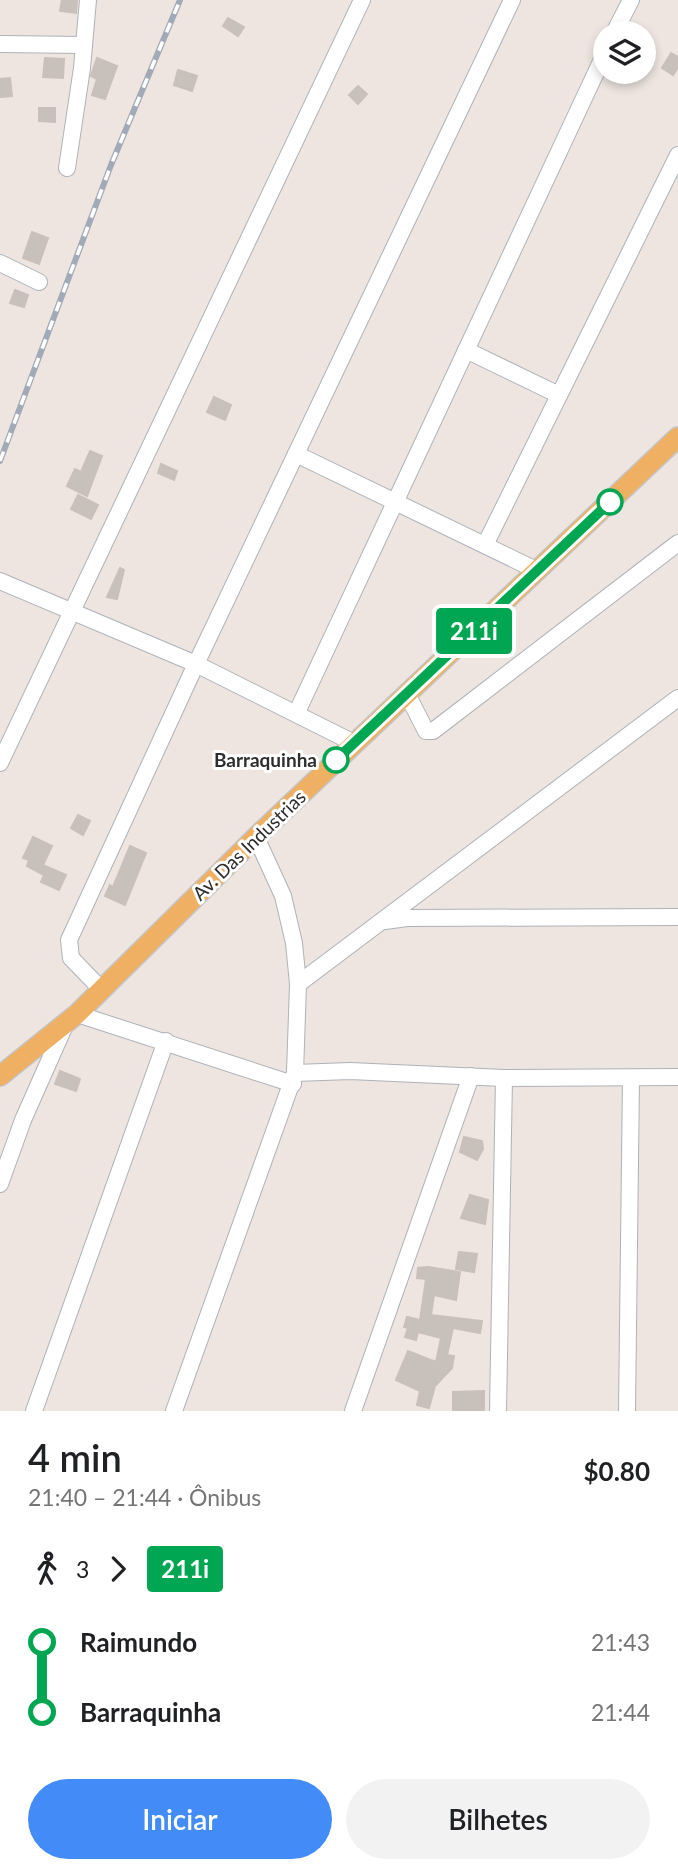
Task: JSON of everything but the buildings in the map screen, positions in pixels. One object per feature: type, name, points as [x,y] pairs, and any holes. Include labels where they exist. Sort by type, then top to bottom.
[{"type":"main road","name":"Av. Das Industrias","points":[[0,1076],[72,1019],[354,743],[675,445]]},
{"type":"street","points":[[67,168],[88,0]]},
{"type":"street","points":[[0,762],[362,0]]},
{"type":"street","points":[[101,989],[71,958],[69,940],[196,664],[512,0]]},
{"type":"street","points":[[620,21],[631,0]]},
{"type":"street","points":[[0,44],[84,44]]},
{"type":"street","points":[[297,712],[593,79]]},
{"type":"street","points":[[485,545],[678,155]]},
{"type":"street","points":[[0,263],[39,282]]},
{"type":"street","points":[[466,350],[559,395]]},
{"type":"street","points":[[296,454],[538,571]]},
{"type":"street","points":[[407,694],[426,731],[433,731],[678,543]]},
{"type":"street","points":[[0,581],[196,664],[297,712],[354,743]]},
{"type":"street","points":[[298,984],[678,698]]},
{"type":"street","points":[[174,1411],[294,1078],[298,984],[294,943],[283,896],[256,837]]},
{"type":"street","points":[[385,921],[407,918],[678,917]]},
{"type":"street","points":[[0,1184],[23,1119],[72,1019],[166,1041],[294,1078],[350,1071],[504,1078],[678,1077]]},
{"type":"street","points":[[34,1411],[166,1041]]},
{"type":"street","points":[[353,1411],[471,1076]]},
{"type":"street","points":[[498,1411],[504,1078]]},
{"type":"street","points":[[626,1411],[631,1078]]},
{"type":"railway","points":[[0,461],[111,165],[180,0]]},
{"type":"bus line","name":"211i","points":[[336,760],[610,502]]},
{"type":"place","name":"Barraquinha","points":[[336,760]]}]
